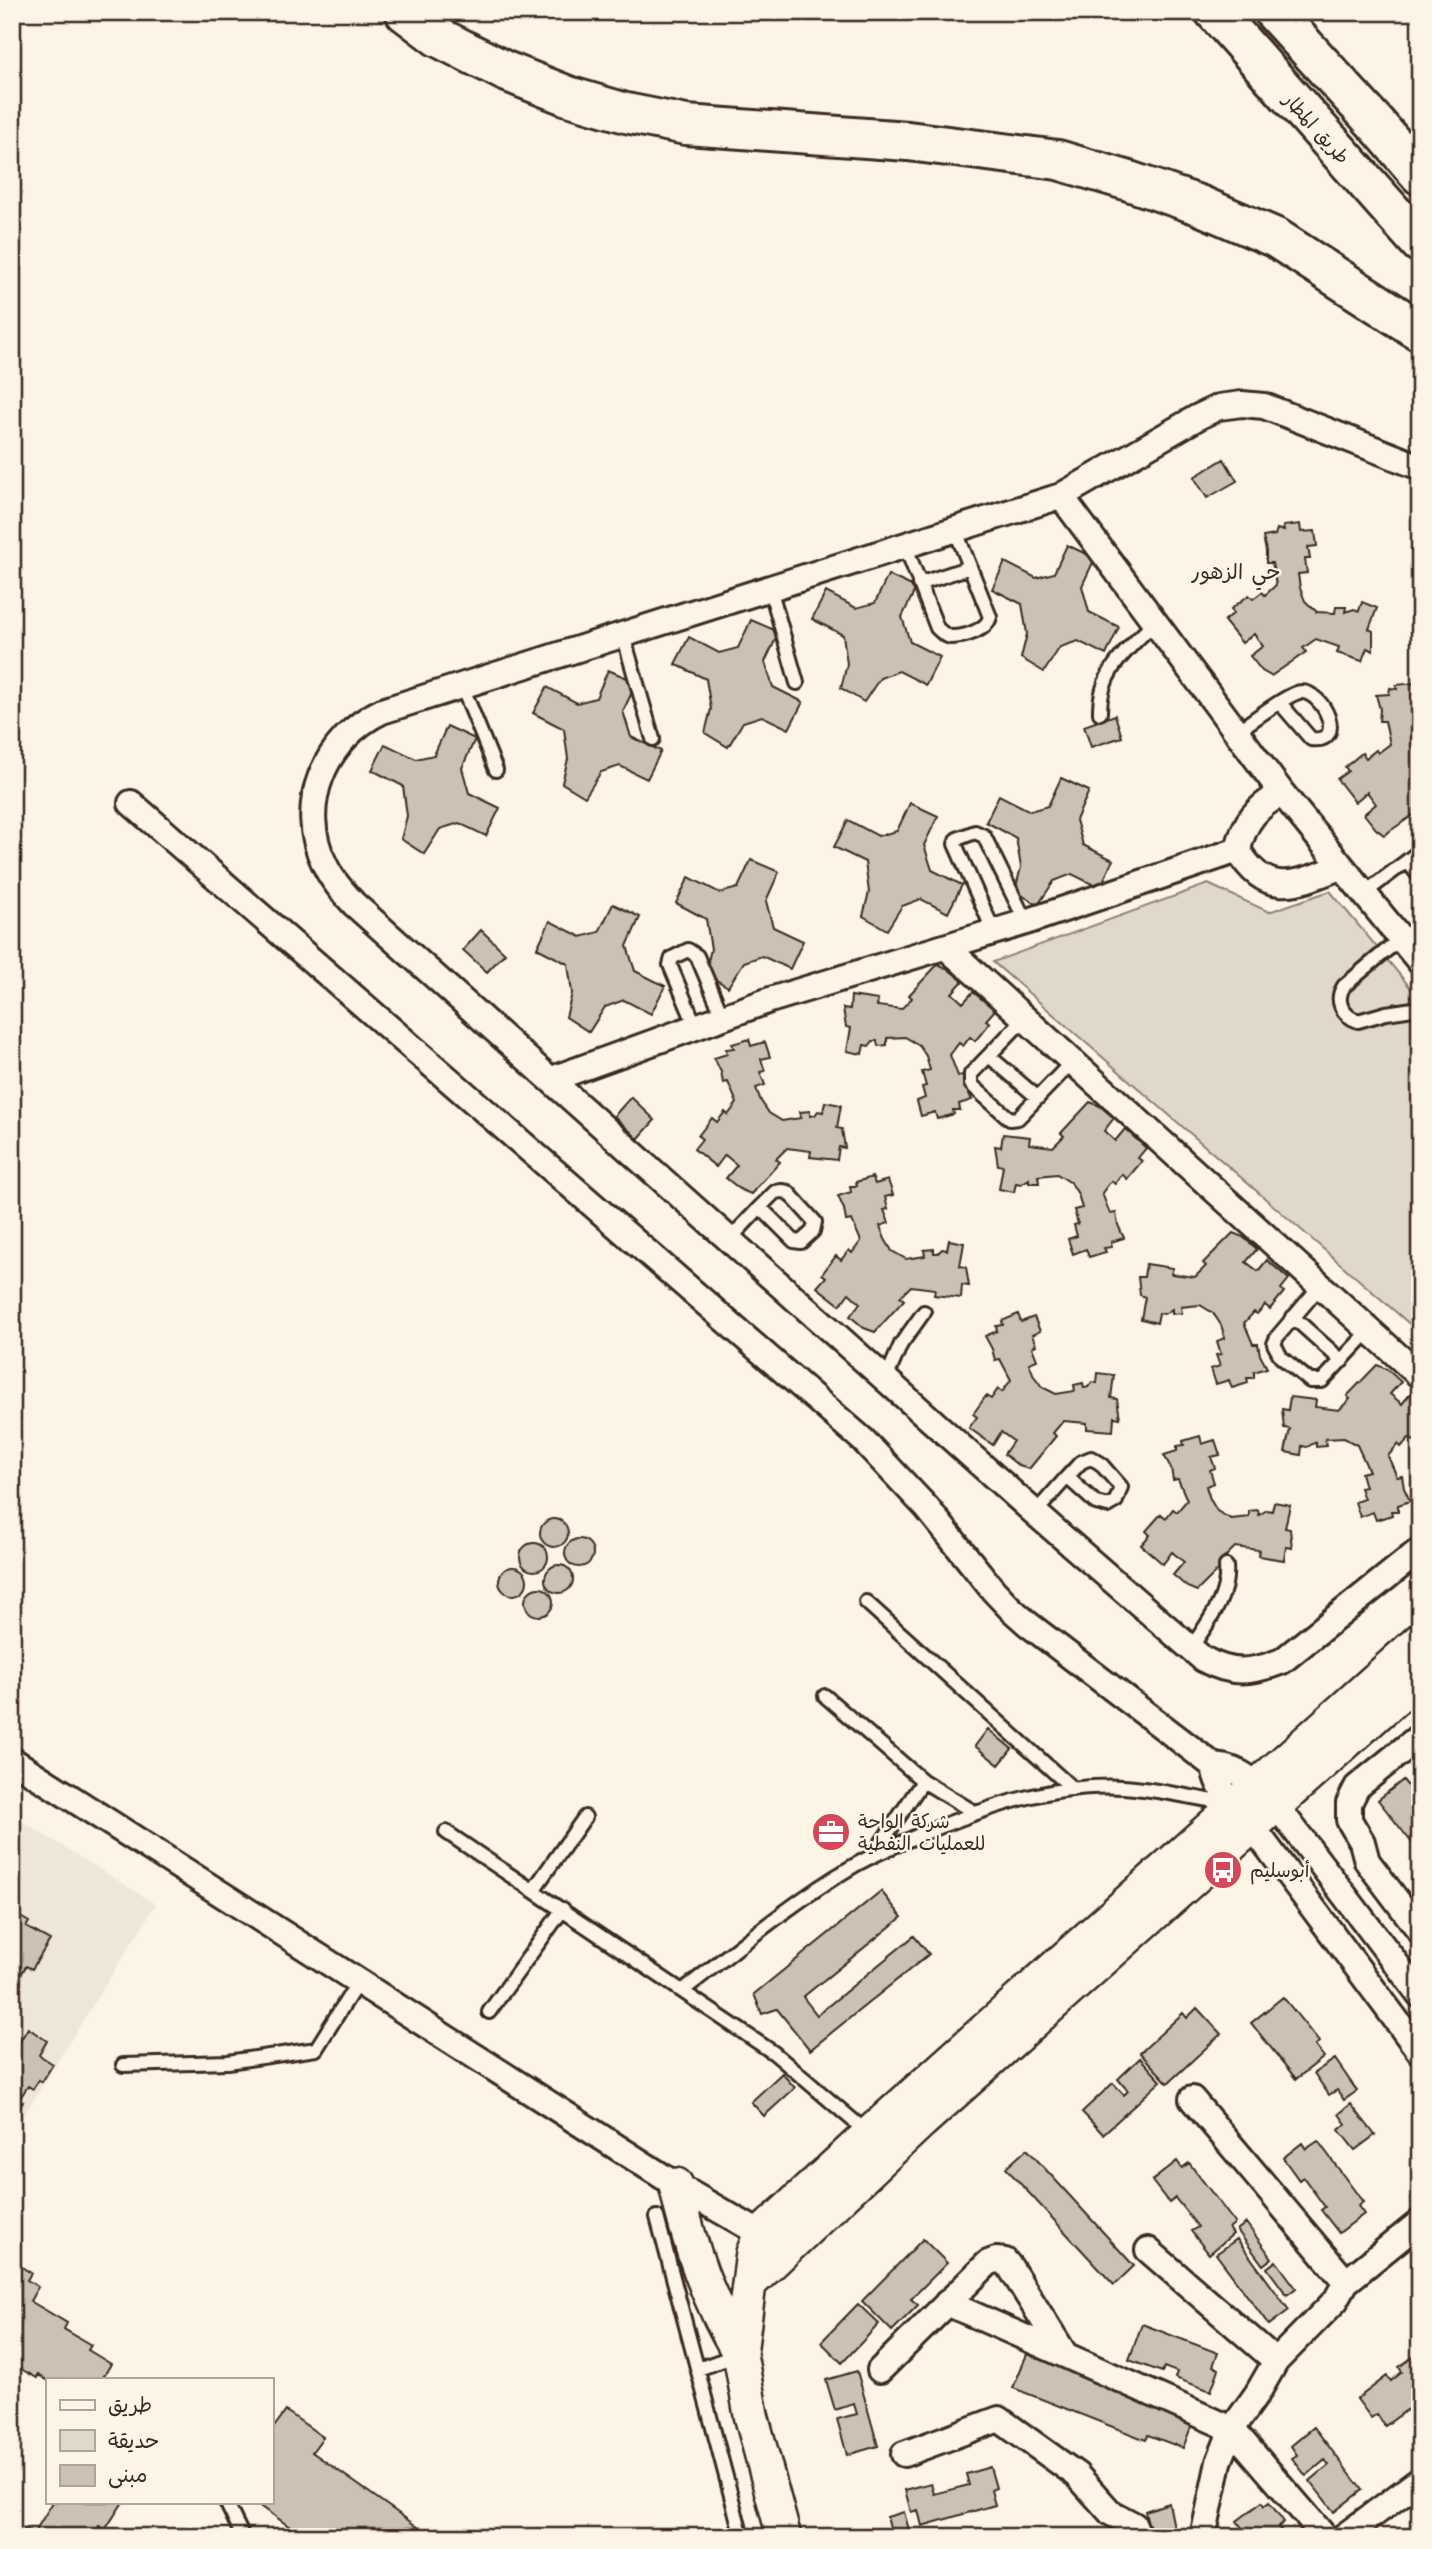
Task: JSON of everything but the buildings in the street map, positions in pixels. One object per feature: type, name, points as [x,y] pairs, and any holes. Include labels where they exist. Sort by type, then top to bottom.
[{"type":"highway","points":[[405,12],[438,37],[505,71],[568,96],[626,113],[686,125],[908,141],[1058,160],[1129,181],[1199,205],[1276,238],[1420,331]]},
{"type":"highway","name":"طريق المطار","points":[[1214,12],[1420,243]]},
{"type":"highway","points":[[1274,12],[1420,175]]},
{"type":"main road","points":[[773,2241],[921,2122],[1256,1806],[1420,1640]]},
{"type":"main road","points":[[784,2537],[751,2415],[740,2354],[750,2283],[773,2241],[869,2134],[1256,1806],[1420,1676]]},
{"type":"main road","points":[[676,2185],[688,2237],[702,2278],[714,2308],[740,2354]]},
{"type":"street","points":[[1420,467],[1264,406],[1241,404],[1219,407],[1061,496],[462,685],[375,715],[353,728],[328,758],[317,783],[314,808],[318,846],[325,865],[354,904],[1190,1650],[1218,1668],[1240,1671],[1262,1669],[1282,1661],[1420,1550]]},
{"type":"street","points":[[1061,496],[1282,793],[1420,962]]},
{"type":"street","points":[[1282,793],[1254,812],[1241,836],[1238,850],[1247,866],[1261,878],[1273,883],[1298,883],[1340,867]]},
{"type":"street","points":[[131,803],[863,1440],[927,1508],[993,1590],[1028,1624],[1214,1766],[1235,1770],[1256,1806],[1420,2052]]},
{"type":"street","points":[[552,1079],[723,1017],[1027,922],[1238,850]]},
{"type":"street","points":[[946,947],[1420,1376]]},
{"type":"street","points":[[1418,1740],[1357,1787],[1349,1803],[1349,1820],[1362,1842],[1367,1861],[1420,1931]]},
{"type":"street","points":[[12,1760],[676,2185],[773,2241]]},
{"type":"street","points":[[1256,1806],[1420,1995]]},
{"type":"street","points":[[1192,2099],[1346,2282]]},
{"type":"street","points":[[1203,2537],[1219,2462],[1232,2428],[1257,2394],[1276,2361],[1336,2300],[1346,2282],[1420,2222]]},
{"type":"street","points":[[1148,2250],[1276,2361]]},
{"type":"street","points":[[880,2370],[988,2263],[996,2260],[1005,2261],[1064,2353]]},
{"type":"street","points":[[947,2302],[1232,2428],[1325,2537]]},
{"type":"street","points":[[904,2454],[999,2419],[1076,2475],[1111,2513],[1134,2525],[1139,2537]]},
{"type":"street","points":[[1343,2537],[1420,2480]]},
{"type":"lane","points":[[905,545],[937,628],[951,637],[982,629],[990,617],[955,529]]},
{"type":"lane","points":[[919,584],[970,567]]},
{"type":"lane","points":[[770,588],[797,683]]},
{"type":"lane","points":[[1100,713],[1101,690],[1110,668],[1155,622]]},
{"type":"lane","points":[[623,635],[653,739]]},
{"type":"lane","points":[[462,685],[496,771]]},
{"type":"lane","points":[[1236,732],[1280,703]]},
{"type":"lane","points":[[994,932],[956,844],[957,839],[971,833],[984,836],[1027,922]]},
{"type":"lane","points":[[1363,894],[1420,851]]},
{"type":"lane","points":[[1407,861],[1420,877]]},
{"type":"lane","points":[[1400,939],[1344,986],[1339,1002],[1349,1016],[1358,1021],[1420,1008]]},
{"type":"lane","points":[[696,1027],[670,965],[672,958],[688,950],[697,956],[723,1017]]},
{"type":"lane","points":[[1024,1019],[971,1074],[971,1084],[1010,1119],[1018,1118],[1072,1062]]},
{"type":"lane","points":[[989,1056],[1038,1098]]},
{"type":"lane","points":[[730,1239],[760,1207],[775,1192],[788,1192],[816,1226],[804,1240],[797,1242],[760,1207]]},
{"type":"lane","points":[[1321,1286],[1277,1336],[1274,1344],[1281,1357],[1305,1378],[1316,1382],[1327,1377],[1370,1330]]},
{"type":"lane","points":[[886,1379],[901,1344],[924,1312]]},
{"type":"lane","points":[[1293,1317],[1342,1361]]},
{"type":"lane","points":[[1035,1513],[1067,1477]]},
{"type":"lane","points":[[1190,1650],[1221,1601],[1226,1566]]},
{"type":"lane","points":[[866,1602],[1073,1789]]},
{"type":"lane","points":[[825,1696],[923,1781],[974,1812]]},
{"type":"lane","points":[[873,1855],[923,1781]]},
{"type":"lane","points":[[682,1991],[814,1891],[873,1855],[974,1812],[1009,1801],[1073,1789],[1124,1787],[1256,1806]]},
{"type":"lane","points":[[534,1889],[585,1817]]},
{"type":"lane","points":[[446,1832],[774,2053],[869,2134]]},
{"type":"lane","points":[[489,2012],[563,1909]]},
{"type":"lane","points":[[123,2065],[228,2062],[316,2049],[358,1982]]},
{"type":"lane","points":[[657,2217],[742,2537]]},
{"type":"lane","points":[[698,2369],[740,2354]]},
{"type":"lane","points":[[227,2504],[243,2537]]},
{"type":"shaded area","points":[[12,1815],[156,1904],[12,2134]]},
{"type":"green space","points":[[1208,884],[1269,912],[1330,891],[1420,999],[1420,1333],[993,962]]},
{"type":"place","name":"شركة الواحة للعمليات النفطية","points":[[831,1832]]},
{"type":"place","name":"أبوسليم","points":[[1223,1870]]},
{"type":"district","name":"حي الزهور","points":[[1236,572]]}]
